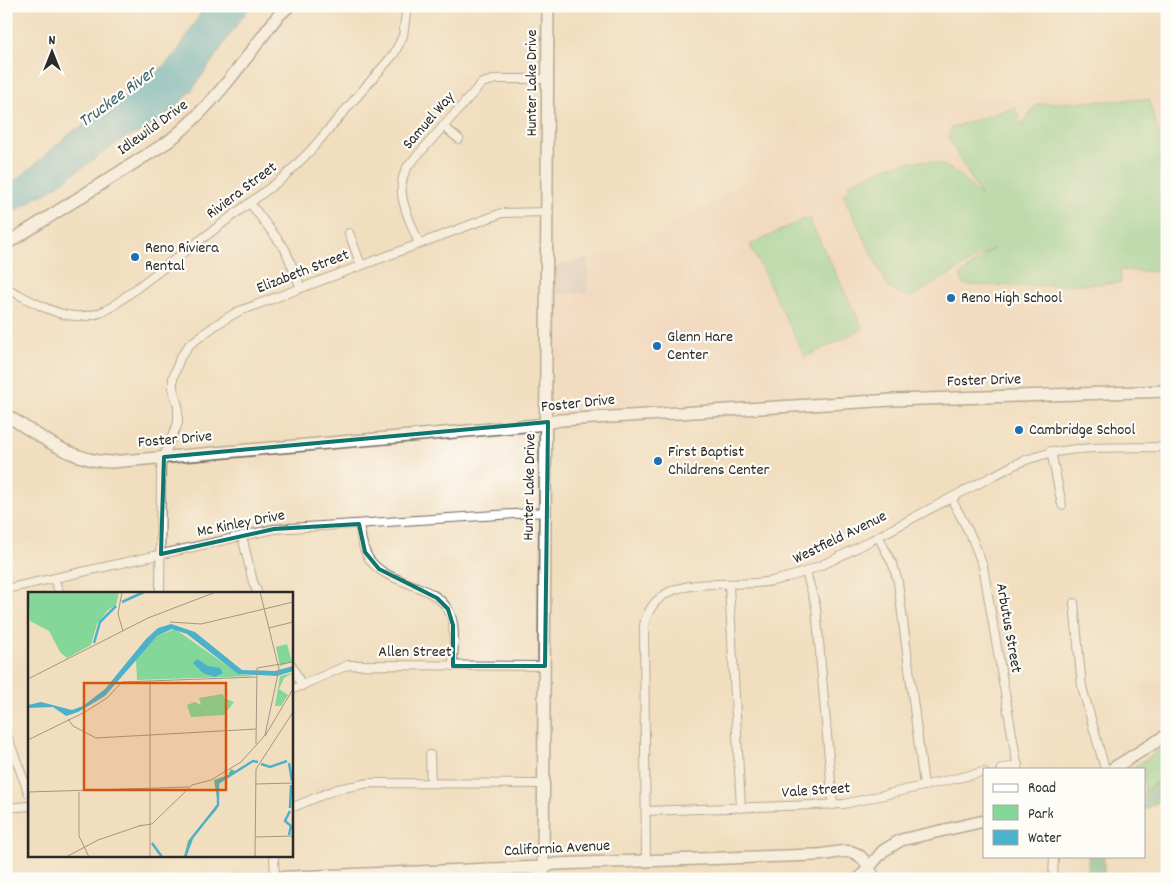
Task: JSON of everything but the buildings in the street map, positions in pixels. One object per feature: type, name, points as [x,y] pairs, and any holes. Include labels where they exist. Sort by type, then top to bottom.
[{"type":"street","name":"Idlewild Drive","points":[[6,244],[169,141],[188,126],[218,95],[277,17],[289,6]]},
{"type":"street","name":"Riviera Street","points":[[6,288],[68,316],[88,316],[112,306],[297,165],[394,54],[403,36],[407,6]]},
{"type":"street","name":"Hunter Lake Drive","points":[[543,879],[548,422],[548,6]]},
{"type":"street","name":"Samuel Way","points":[[419,244],[401,195],[402,180],[408,166],[482,83],[497,79],[548,79]]},
{"type":"street","points":[[443,126],[459,139]]},
{"type":"street","points":[[250,202],[285,249],[301,288]]},
{"type":"street","name":"Elizabeth Street","points":[[160,592],[161,470],[164,457],[178,423],[178,406],[173,393],[173,378],[183,351],[225,318],[361,265],[502,213],[549,212]]},
{"type":"street","points":[[349,232],[361,265]]},
{"type":"street","name":"Foster Drive","points":[[6,415],[79,457],[104,462],[536,425],[548,422],[894,400],[1167,392]]},
{"type":"street","name":"Westfield Avenue","points":[[646,861],[644,636],[646,616],[656,600],[671,590],[688,586],[773,581],[806,572],[1023,461],[1051,451],[1167,447]]},
{"type":"street","points":[[1051,451],[1062,505]]},
{"type":"street","name":"Arbutus Street","points":[[952,498],[972,538],[983,566],[1018,767]]},
{"type":"street","name":"Mc Kinley Drive","points":[[6,590],[274,529],[546,512]]},
{"type":"street","points":[[359,524],[365,552],[373,565],[437,598],[448,609],[453,625],[453,666]]},
{"type":"street","points":[[242,536],[252,582],[257,592]]},
{"type":"street","points":[[878,536],[893,565],[898,582],[924,786]]},
{"type":"street","points":[[806,572],[815,599],[833,805]]},
{"type":"street","points":[[54,578],[59,592]]},
{"type":"street","points":[[729,585],[741,808]]},
{"type":"street","points":[[1074,603],[1082,687],[1105,768]]},
{"type":"street","name":"Allen Street","points":[[292,690],[348,665],[545,666]]},
{"type":"street","points":[[292,666],[302,686]]},
{"type":"street","points":[[6,733],[28,791]]},
{"type":"street","points":[[1114,768],[1167,736]]},
{"type":"street","points":[[430,755],[430,783]]},
{"type":"street","name":"Vale Street","points":[[646,811],[833,805],[983,772]]},
{"type":"street","points":[[292,808],[322,794],[353,785],[430,783],[544,784]]},
{"type":"street","points":[[6,808],[28,806]]},
{"type":"street","points":[[859,879],[889,847],[914,836],[983,821]]},
{"type":"street","name":"California Avenue","points":[[240,879],[544,867],[555,864],[815,855],[850,851],[861,855],[869,867]]},
{"type":"street","points":[[274,858],[275,877]]},
{"type":"street","points":[[1053,879],[1054,858]]},
{"type":"street","points":[[869,867],[878,879]]},
{"type":"highlighted area","points":[[548,422],[545,666],[453,666],[453,625],[448,609],[437,598],[379,569],[365,552],[359,524],[274,529],[161,554],[164,457]]},
{"type":"shaded area","name":"Reno High School","points":[[1167,90],[1167,382],[905,391],[566,410],[557,407],[555,401],[555,294],[587,293],[588,258],[625,250],[660,232],[746,181],[742,163],[796,121],[811,142],[862,103]]},
{"type":"shaded area","points":[[588,258],[587,293],[555,294],[555,266]]},
{"type":"shaded area","points":[[1167,683],[1167,727],[1149,738],[1142,684]]},
{"type":"shaded area","points":[[534,875],[535,879],[414,879]]},
{"type":"green space","points":[[1149,99],[1157,130],[1167,137],[1167,247],[1154,272],[1120,270],[1121,283],[1023,286],[964,285],[960,275],[994,248],[911,297],[889,289],[843,195],[850,189],[848,184],[897,164],[924,161],[937,163],[949,168],[981,196],[948,138],[951,128],[1015,107],[1023,128],[1024,121],[1037,104]]},
{"type":"green space","points":[[808,217],[863,329],[805,357],[750,245]]},
{"type":"green space","points":[[1167,746],[1167,766],[1163,767],[1158,781],[1146,790],[1146,768],[1132,768]]},
{"type":"green space","points":[[1167,766],[1167,797],[1146,809],[1146,790],[1158,781],[1163,767]]},
{"type":"green space","points":[[1088,858],[1104,858],[1104,879],[1088,879]]},
{"type":"water","points":[[205,6],[250,6],[192,90],[176,107],[152,126],[120,141],[42,196],[36,196],[32,201],[6,216],[6,186],[19,178],[99,110],[136,92],[177,52]]},
{"type":"waterway","points":[[1146,801],[1167,791]]},
{"type":"waterway","points":[[1097,858],[1097,879]]},
{"type":"place","name":"Reno Riviera Rental","points":[[135,257]]},
{"type":"place","name":"Reno High School","points":[[951,298]]},
{"type":"place","name":"Glenn Hare Center","points":[[657,346]]},
{"type":"place","name":"Cambridge School","points":[[1019,430]]},
{"type":"place","name":"First Baptist Childrens Center","points":[[658,461]]},
{"type":"water label","name":"Truckee River","points":[[118,98]]}]
